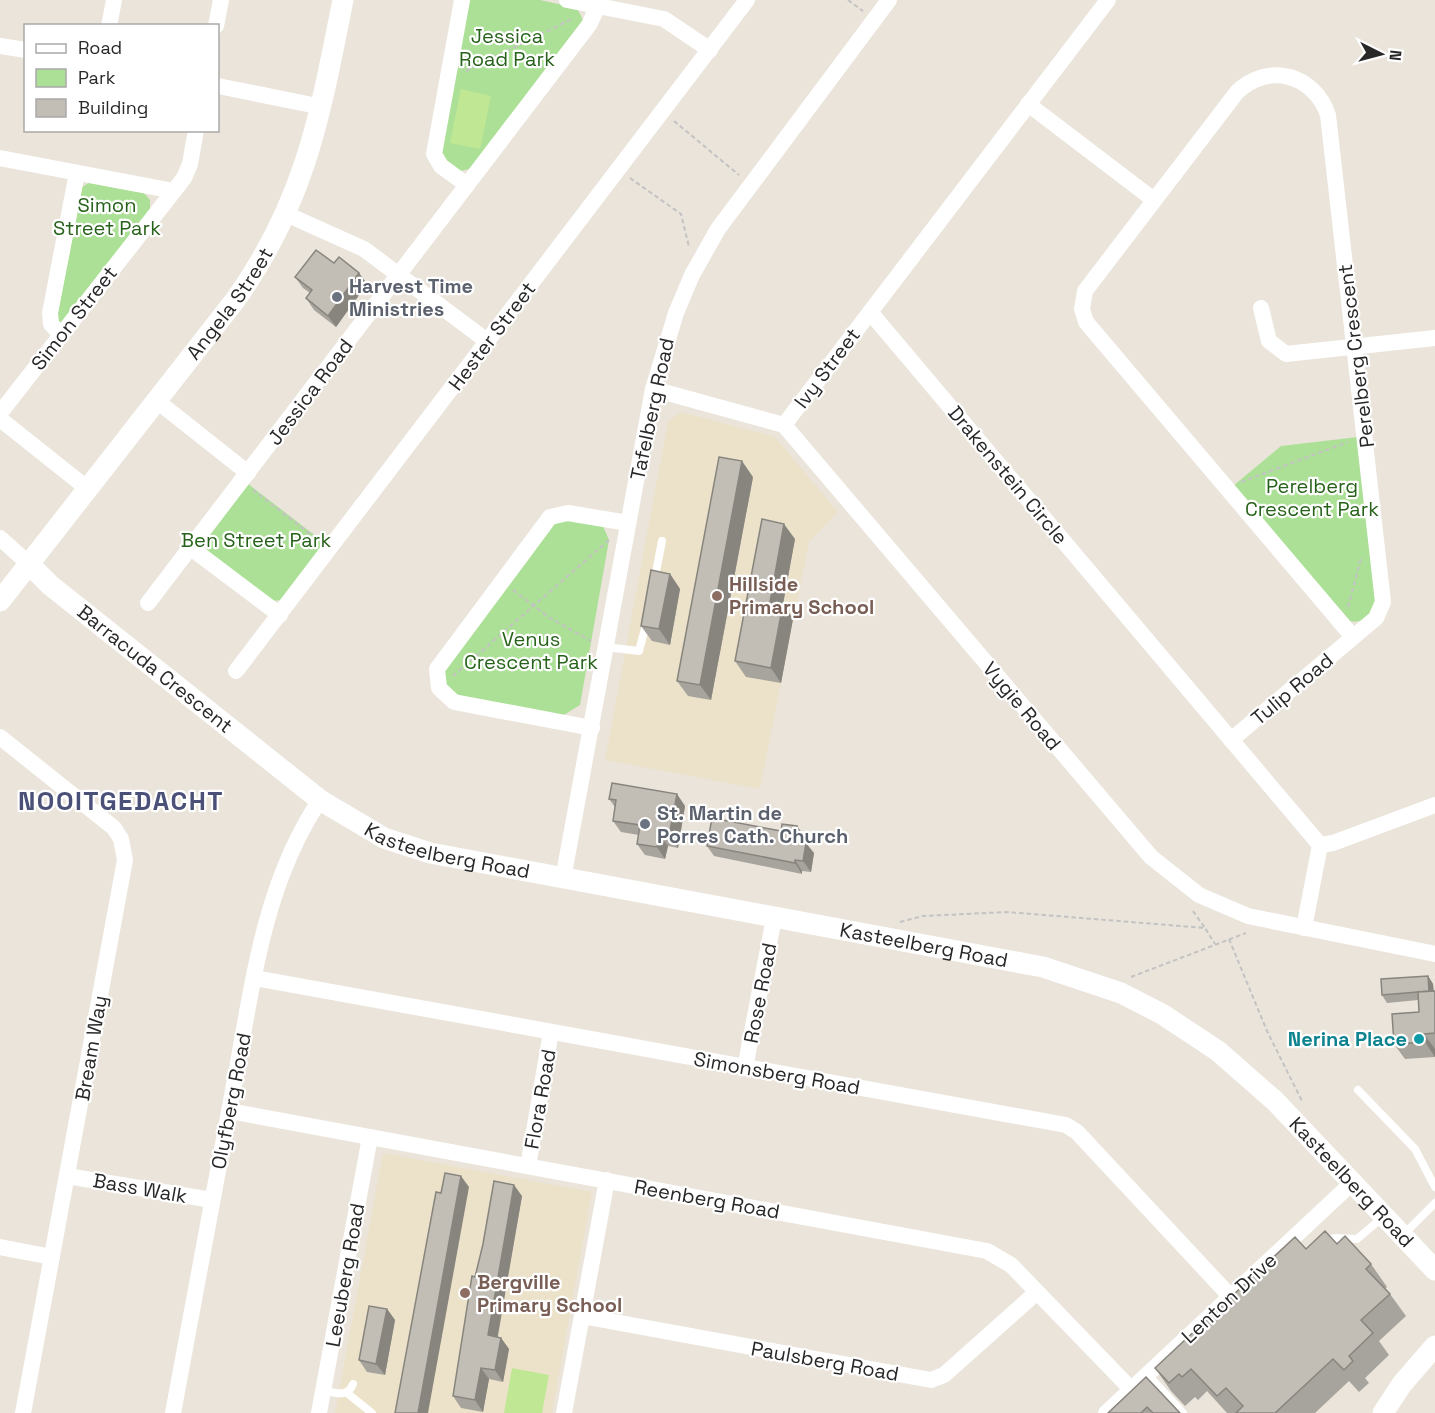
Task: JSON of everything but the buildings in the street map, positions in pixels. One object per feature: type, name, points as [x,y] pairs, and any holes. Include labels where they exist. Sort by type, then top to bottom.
[{"type":"street","points":[[109,24],[114,0]]},
{"type":"street","points":[[216,24],[221,0]]},
{"type":"street","name":"Angela Street","points":[[29,564],[246,285],[286,214],[309,156],[322,106],[343,0]]},
{"type":"street","points":[[462,0],[434,154],[441,166],[466,185]]},
{"type":"street","points":[[567,0],[598,6],[619,5],[664,19],[710,50]]},
{"type":"street","name":"Hester Street","points":[[237,672],[747,0]]},
{"type":"street","name":"Tafelberg Road","points":[[563,879],[592,728],[622,522],[668,333],[692,275],[718,229],[750,183],[889,0]]},
{"type":"street","points":[[870,312],[1028,104],[1100,3]]},
{"type":"street","name":"Jessica Road","points":[[148,603],[589,25],[598,6]]},
{"type":"street","points":[[0,46],[24,50]]},
{"type":"street","name":"Perelberg Crescent","points":[[1282,74],[1311,87],[1324,104],[1328,115],[1383,602],[1376,618],[1353,637],[1083,316],[1082,302],[1085,291],[1154,200],[1244,85],[1262,76],[1282,74]]},
{"type":"street","points":[[219,87],[322,106]]},
{"type":"street","points":[[1028,104],[1154,200]]},
{"type":"street","name":"Simon Street","points":[[0,413],[174,191],[190,164],[196,132]]},
{"type":"street","points":[[0,158],[174,191]]},
{"type":"street","points":[[61,334],[51,324],[50,313],[77,172]]},
{"type":"street","points":[[286,214],[354,244],[487,341]]},
{"type":"street","points":[[1261,308],[1269,341],[1286,354],[1435,338]]},
{"type":"street","name":"Ivy Street","points":[[784,424],[870,312]]},
{"type":"street","name":"Drakenstein Circle","points":[[870,312],[1320,845]]},
{"type":"street","points":[[653,389],[784,424]]},
{"type":"street","points":[[157,401],[245,477]]},
{"type":"street","points":[[0,419],[88,489]]},
{"type":"street","name":"Vygie Road","points":[[784,424],[1151,857],[1192,890],[1223,907],[1248,916],[1435,954]]},
{"type":"street","points":[[592,728],[454,702],[439,688],[436,675],[440,663],[546,522],[556,514],[568,513],[622,522]]},
{"type":"street","points":[[0,538],[29,564],[0,601]]},
{"type":"street","points":[[190,548],[280,615]]},
{"type":"street","name":"Barracuda Crescent","points":[[29,564],[50,585],[320,800]]},
{"type":"street","name":"Tulip Road","points":[[1232,740],[1353,637]]},
{"type":"street","name":"Bream Way","points":[[0,737],[114,828],[124,849],[125,860],[23,1413]]},
{"type":"street","name":"Kasteelberg Road","points":[[320,800],[363,827],[406,846],[430,853],[1042,967],[1121,993],[1188,1030],[1246,1073],[1435,1270]]},
{"type":"street","name":"Olyfberg Road","points":[[173,1413],[259,949],[284,868],[299,832],[320,800]]},
{"type":"street","points":[[1304,928],[1320,845],[1333,843],[1435,805]]},
{"type":"street","name":"Rose Road","points":[[746,1068],[774,918]]},
{"type":"street","name":"Simonsberg Road","points":[[255,978],[1071,1128],[1230,1296]]},
{"type":"street","name":"Flora Road","points":[[528,1166],[551,1032]]},
{"type":"street","name":"Reenberg Road","points":[[230,1111],[987,1251],[1005,1259],[1131,1389]]},
{"type":"street","name":"Leeuberg Road","points":[[319,1413],[370,1137]]},
{"type":"street","name":"Bass Walk","points":[[67,1176],[212,1200]]},
{"type":"street","points":[[564,1413],[607,1180]]},
{"type":"street","name":"Lenton Drive","points":[[1106,1413],[1353,1182]]},
{"type":"street","points":[[0,1247],[52,1257]]},
{"type":"street","name":"Paulsberg Road","points":[[582,1316],[931,1380],[944,1375],[1037,1292]]},
{"type":"street","points":[[1383,1413],[1402,1384],[1435,1346]]},
{"type":"lane","points":[[653,588],[662,541]]},
{"type":"lane","points":[[605,647],[634,653],[639,651],[648,611]]},
{"type":"lane","points":[[1358,1090],[1415,1149],[1435,1187]]},
{"type":"lane","points":[[1402,1235],[1435,1203]]},
{"type":"lane","points":[[1320,1243],[1335,1238],[1357,1239],[1384,1216]]},
{"type":"lane","points":[[1147,1374],[1183,1413]]},
{"type":"lane","points":[[347,1393],[353,1384]]},
{"type":"lane","points":[[323,1390],[347,1393],[372,1413]]},
{"type":"path","points":[[447,81],[598,6]]},
{"type":"path","points":[[663,112],[750,183]]},
{"type":"path","points":[[618,169],[681,214],[692,275]]},
{"type":"path","points":[[1239,482],[1357,439]]},
{"type":"path","points":[[245,477],[330,549]]},
{"type":"path","points":[[439,688],[612,538],[622,522]]},
{"type":"path","points":[[1345,617],[1363,552]]},
{"type":"path","points":[[502,581],[532,605],[580,636],[605,647]]},
{"type":"path","points":[[892,925],[923,916],[1008,912],[1205,928],[1215,944]]},
{"type":"path","points":[[1124,982],[1248,932]]},
{"type":"path","points":[[1229,939],[1275,1049],[1300,1094],[1304,1110]]},
{"type":"shaded area","name":"Hillside Primary School","points":[[681,412],[775,437],[838,512],[809,542],[760,789],[605,760],[668,421]]},
{"type":"shaded area","name":"Bergville Primary School","points":[[383,1153],[592,1192],[552,1413],[335,1413]]},
{"type":"green space","name":"Jessica Road Park","points":[[468,0],[540,0],[577,8],[583,20],[470,169],[460,171],[444,161],[440,146]]},
{"type":"green space","points":[[461,89],[491,96],[480,149],[450,143]]},
{"type":"green space","name":"Simon Street Park","points":[[89,183],[144,193],[150,200],[150,210],[63,323],[56,322],[82,187]]},
{"type":"green space","name":"Perelberg Crescent Park","points":[[1358,437],[1377,609],[1365,619],[1354,622],[1350,621],[1233,486],[1281,446]]},
{"type":"green space","name":"Ben Street Park","points":[[247,483],[326,544],[281,600],[272,601],[206,550],[205,538]]},
{"type":"green space","name":"Venus Crescent Park","points":[[562,519],[603,526],[609,540],[580,705],[562,716],[456,696],[443,681],[446,666],[554,524]]},
{"type":"green space","points":[[512,1368],[549,1375],[542,1413],[504,1413]]},
{"type":"place","name":"Harvest Time Ministries","points":[[337,297]]},
{"type":"place","name":"Hillside Primary School","points":[[717,596]]},
{"type":"place","name":"St. Martin de Porres Cath. Church","points":[[645,824]]},
{"type":"place","name":"Nerina Place","points":[[1419,1039]]},
{"type":"place","name":"Bergville Primary School","points":[[465,1293]]},
{"type":"district","name":"NOOITGEDACHT","points":[[121,801]]}]
